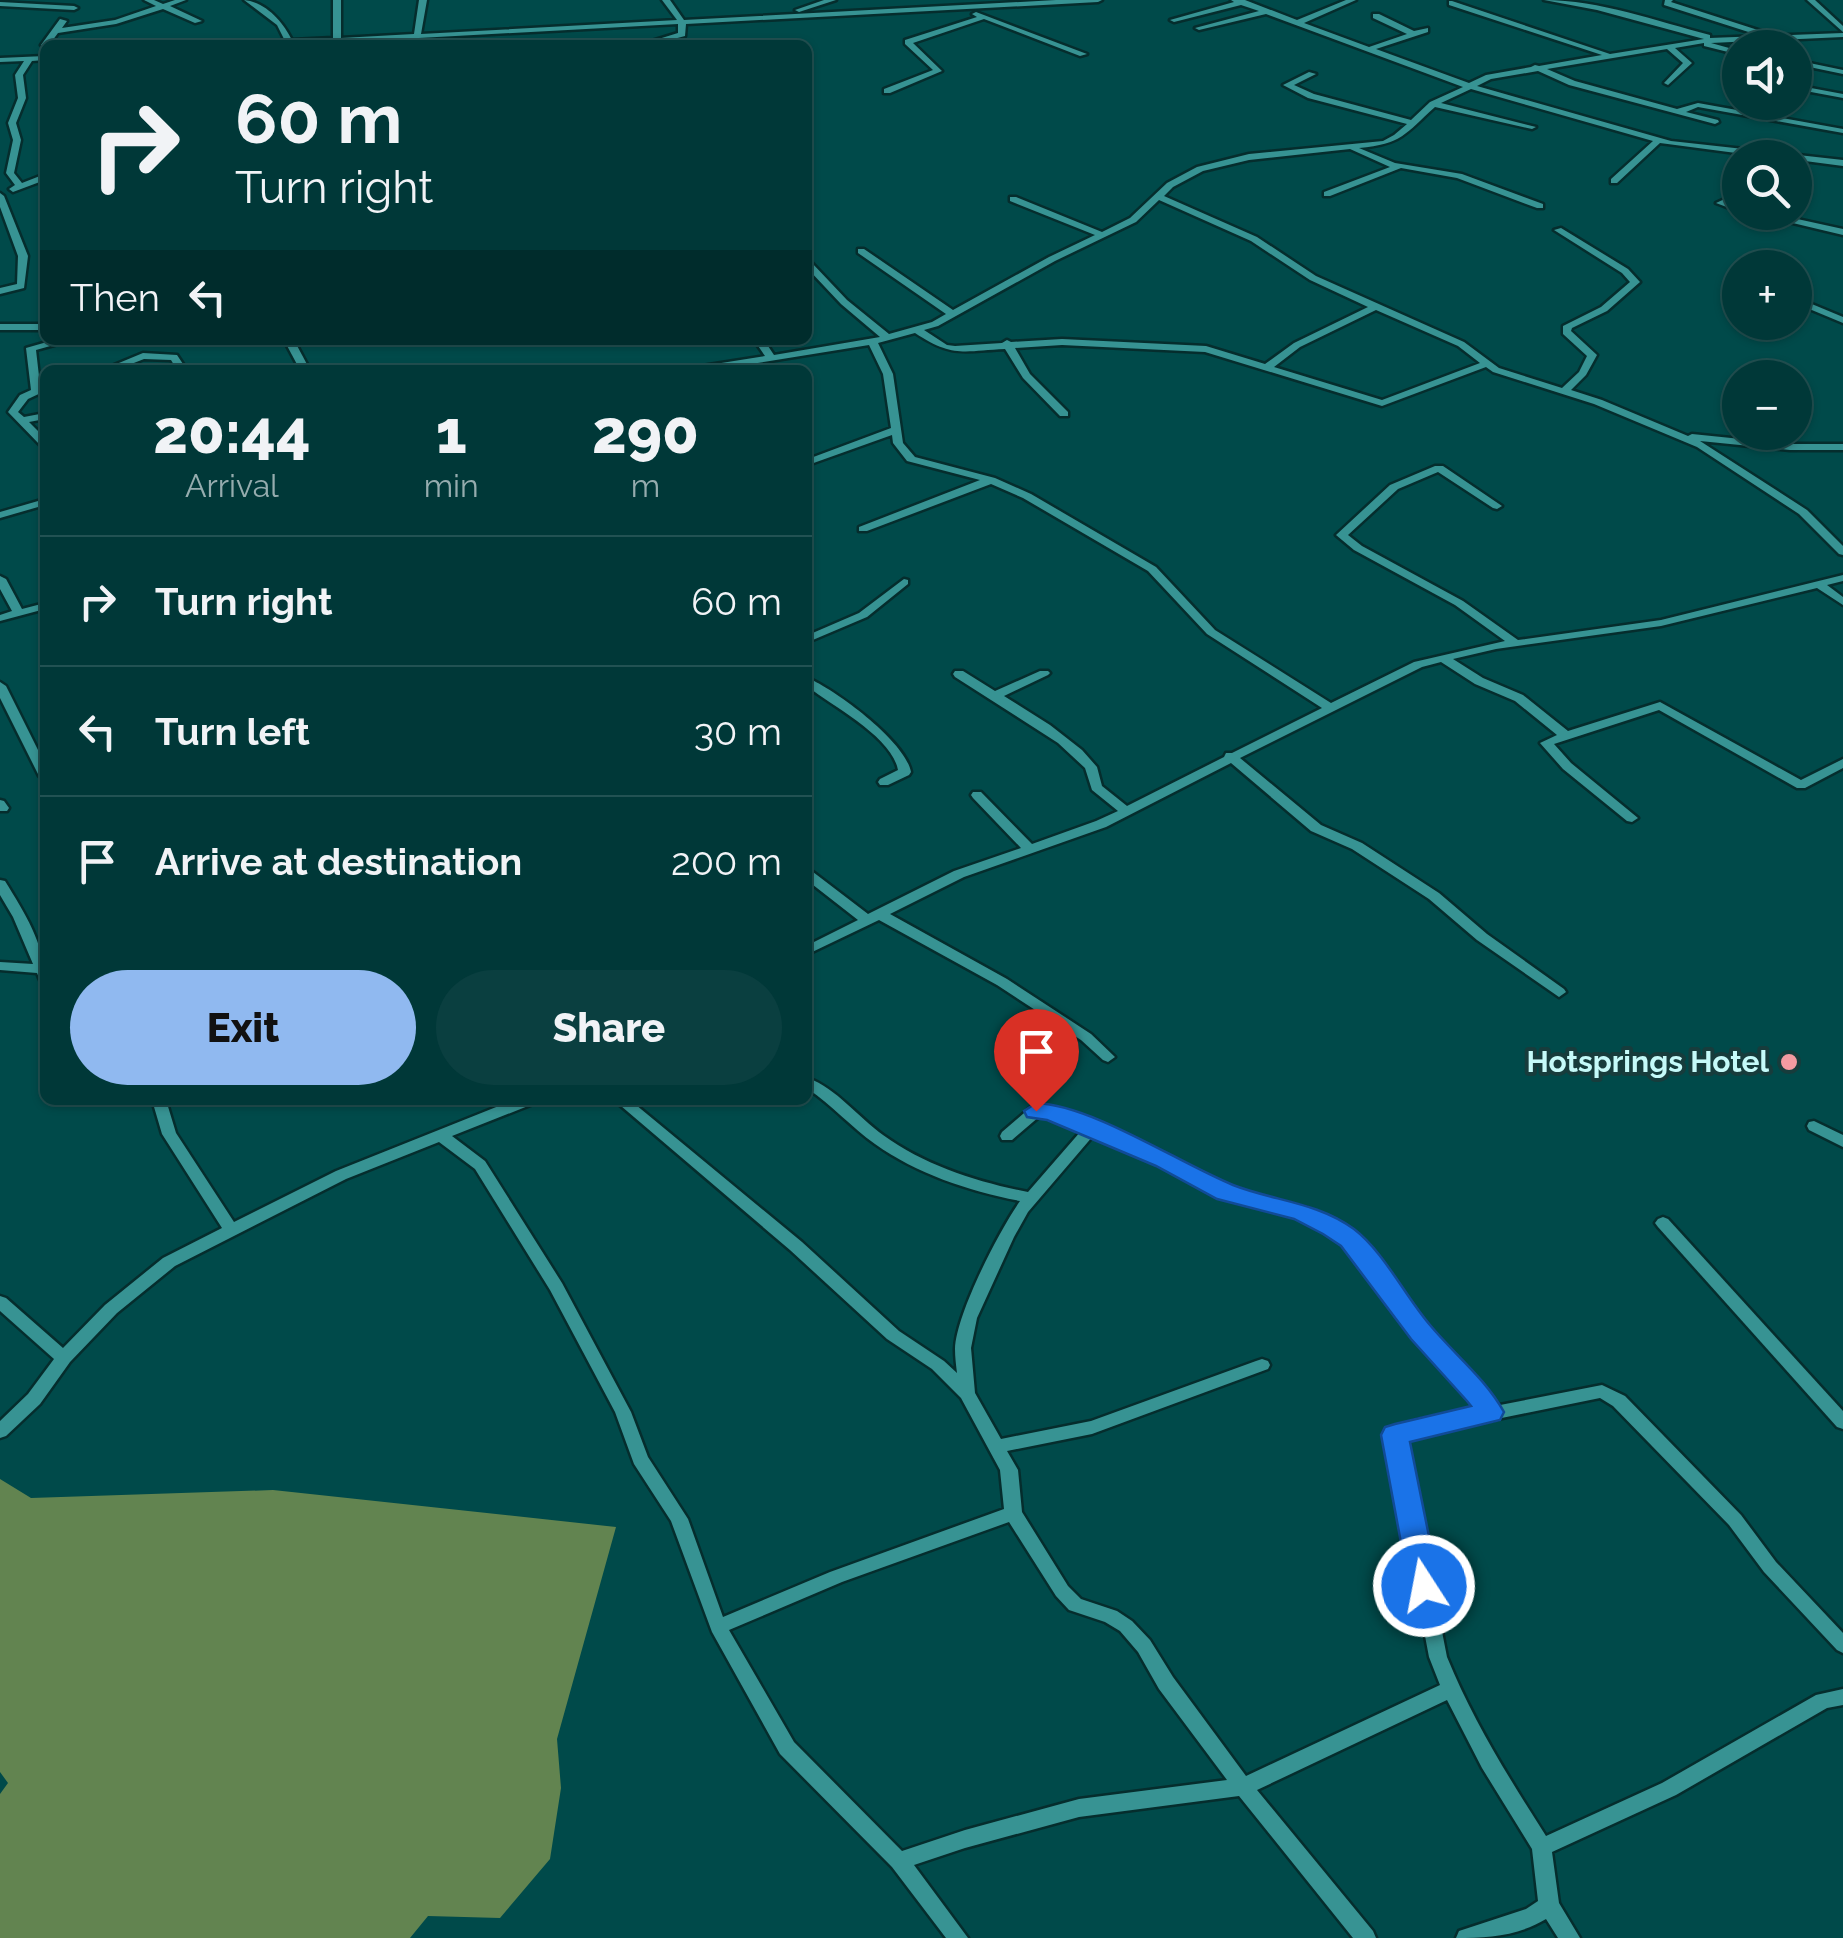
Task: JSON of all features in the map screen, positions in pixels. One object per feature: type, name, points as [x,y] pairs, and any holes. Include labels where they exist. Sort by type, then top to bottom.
[{"type":"street","points":[[148,0],[198,22]]},
{"type":"street","points":[[57,32],[106,24],[182,0]]},
{"type":"street","points":[[248,0],[280,24],[288,40]]},
{"type":"street","points":[[336,0],[338,40]]},
{"type":"street","points":[[417,36],[423,0]]},
{"type":"street","points":[[663,40],[679,36],[682,22],[666,0]]},
{"type":"street","points":[[772,16],[832,0]]},
{"type":"street","points":[[399,40],[448,34],[1098,0]]},
{"type":"street","points":[[1297,22],[1352,0]]},
{"type":"street","points":[[1548,0],[1598,8],[1718,40]]},
{"type":"street","points":[[1669,0],[1667,3],[1748,30]]},
{"type":"street","points":[[1811,0],[1843,33]]},
{"type":"street","points":[[1174,20],[1239,1],[1466,85],[1658,140],[1722,147]]},
{"type":"street","points":[[1452,3],[1612,56]]},
{"type":"street","points":[[0,4],[74,8]]},
{"type":"street","points":[[958,6],[1083,54]]},
{"type":"street","points":[[1199,28],[1267,12]]},
{"type":"street","points":[[1376,16],[1413,34]]},
{"type":"street","points":[[887,91],[938,71],[908,42],[984,17]]},
{"type":"street","points":[[50,40],[62,20]]},
{"type":"street","points":[[1368,50],[1426,30]]},
{"type":"street","points":[[1812,34],[1843,33]]},
{"type":"street","points":[[448,34],[452,40]]},
{"type":"street","points":[[727,365],[872,342],[919,330],[1144,213],[1182,176],[1224,161],[1385,142],[1433,104],[1466,85],[1534,67],[1722,40]]},
{"type":"street","points":[[1700,41],[1722,48]]},
{"type":"street","points":[[1668,46],[1688,63],[1668,82]]},
{"type":"street","points":[[20,186],[10,173],[17,140],[12,123],[22,98],[20,76],[40,50]]},
{"type":"street","points":[[0,60],[40,58]]},
{"type":"street","points":[[1812,66],[1843,72]]},
{"type":"street","points":[[1534,67],[1572,83],[1716,122]]},
{"type":"street","points":[[1312,74],[1287,84],[1341,104],[1414,122]]},
{"type":"street","points":[[1812,91],[1843,96]]},
{"type":"street","points":[[1433,104],[1532,127]]},
{"type":"street","points":[[1677,112],[1698,105],[1843,131]]},
{"type":"street","points":[[1614,180],[1658,140]]},
{"type":"street","points":[[1352,148],[1396,165],[1459,176],[1540,206]]},
{"type":"street","points":[[1812,158],[1843,163]]},
{"type":"street","points":[[1327,194],[1392,172],[1396,165]]},
{"type":"street","points":[[0,291],[21,286],[24,256],[0,195],[40,179]]},
{"type":"street","points":[[1160,197],[1254,238],[1313,278],[1461,344],[1486,364],[1682,436],[1758,479],[1804,512],[1843,552]]},
{"type":"street","points":[[1013,200],[1102,235]]},
{"type":"street","points":[[1812,225],[1843,232]]},
{"type":"street","points":[[1558,230],[1625,271],[1635,282],[1604,310],[1568,326],[1566,332],[1592,355],[1583,373],[1564,392]]},
{"type":"street","points":[[861,251],[954,314]]},
{"type":"street","points":[[812,268],[844,302],[888,338]]},
{"type":"street","points":[[1269,366],[1297,345],[1376,307]]},
{"type":"street","points":[[1812,307],[1843,320]]},
{"type":"street","points":[[0,327],[40,327]]},
{"type":"street","points":[[919,330],[944,347],[1008,343],[1215,350],[1388,402],[1486,364]]},
{"type":"street","points":[[872,342],[888,374],[898,443],[912,459],[991,480],[1027,496],[1152,569],[1211,632],[1329,707]]},
{"type":"street","points":[[1008,343],[1026,376],[1064,414]]},
{"type":"street","points":[[40,439],[13,412],[16,405],[40,389],[31,348],[44,345]]},
{"type":"street","points":[[762,345],[771,358]]},
{"type":"street","points":[[122,365],[154,354],[174,358],[179,365]]},
{"type":"street","points":[[21,420],[40,417]]},
{"type":"street","points":[[812,461],[896,430]]},
{"type":"street","points":[[1682,436],[1790,447],[1843,447]]},
{"type":"street","points":[[1496,506],[1439,468],[1394,487],[1341,534],[1358,548],[1459,603],[1514,643]]},
{"type":"street","points":[[863,529],[991,480]]},
{"type":"street","points":[[2,510],[40,504]]},
{"type":"street","points":[[812,948],[959,874],[1126,811],[1418,664],[1514,643],[1662,622],[1843,578]]},
{"type":"street","points":[[0,579],[18,614]]},
{"type":"street","points":[[812,638],[863,615],[904,582]]},
{"type":"street","points":[[1820,585],[1843,602]]},
{"type":"street","points":[[0,618],[40,607]]},
{"type":"street","points":[[1443,658],[1479,681],[1519,698],[1566,736]]},
{"type":"street","points":[[995,696],[1044,673]]},
{"type":"street","points":[[959,674],[1080,756],[1093,769],[1096,788],[1126,811]]},
{"type":"street","points":[[812,685],[881,735],[902,756],[905,772],[884,782]]},
{"type":"street","points":[[0,686],[40,766]]},
{"type":"street","points":[[1632,818],[1567,766],[1546,743],[1660,706],[1801,785],[1843,763]]},
{"type":"street","points":[[1230,756],[1316,828],[1357,846],[1434,896],[1482,937],[1559,992]]},
{"type":"street","points":[[977,795],[1030,849]]},
{"type":"street","points":[[812,877],[875,918],[1002,982],[1086,1037],[1108,1057]]},
{"type":"street","points":[[0,884],[20,917],[40,968]]},
{"type":"street","points":[[0,966],[40,973]]},
{"type":"street","points":[[812,1085],[831,1096],[906,1158],[973,1184],[1033,1198]]},
{"type":"street","points":[[160,1105],[169,1134],[230,1228]]},
{"type":"street","points":[[0,1431],[34,1399],[64,1358],[110,1310],[169,1262],[341,1175],[516,1105]]},
{"type":"street","points":[[628,1105],[796,1246],[893,1335],[938,1365],[968,1393],[1009,1470],[1012,1512],[1062,1591],[1075,1606],[1111,1616],[1126,1626],[1144,1646],[1243,1787],[1366,1938]]},
{"type":"street","points":[[1007,1136],[1040,1109],[1165,1160],[1226,1192],[1302,1212],[1332,1227],[1350,1240],[1420,1332],[1490,1412]]},
{"type":"street","points":[[1814,1126],[1843,1142]]},
{"type":"street","points":[[968,1393],[962,1348],[970,1318],[1006,1237],[1090,1130]]},
{"type":"street","points":[[440,1136],[480,1165],[556,1287],[623,1412],[640,1459],[679,1519],[718,1627],[787,1748],[898,1861],[958,1938]]},
{"type":"street","points":[[1663,1223],[1843,1422]]},
{"type":"street","points":[[0,1302],[64,1358]]},
{"type":"street","points":[[998,1446],[1092,1427],[1262,1365]]},
{"type":"street","points":[[1570,1938],[1548,1906],[1542,1847],[1489,1762],[1438,1657],[1395,1435],[1594,1391],[1619,1401],[1734,1520],[1770,1567],[1843,1645]]},
{"type":"street","points":[[718,1627],[836,1576],[1012,1512]]},
{"type":"street","points":[[898,1861],[1080,1808],[1243,1787],[1451,1689]]},
{"type":"street","points":[[1542,1847],[1669,1789],[1822,1701],[1843,1697]]},
{"type":"street","points":[[1466,1938],[1531,1917],[1548,1906]]},
{"type":"green space","points":[[0,1479],[31,1498],[273,1490],[616,1527],[557,1739],[561,1788],[550,1859],[500,1918],[428,1916],[410,1938],[0,1938],[0,1794],[8,1783],[0,1772]]},
{"type":"place","name":"Hotsprings Hotel","points":[[1789,1062]]},
{"type":"route","points":[[1036,1111],[1050,1112],[1165,1160],[1226,1192],[1302,1212],[1332,1227],[1350,1240],[1420,1332],[1477,1393],[1490,1412],[1395,1435],[1424,1586]]}]
